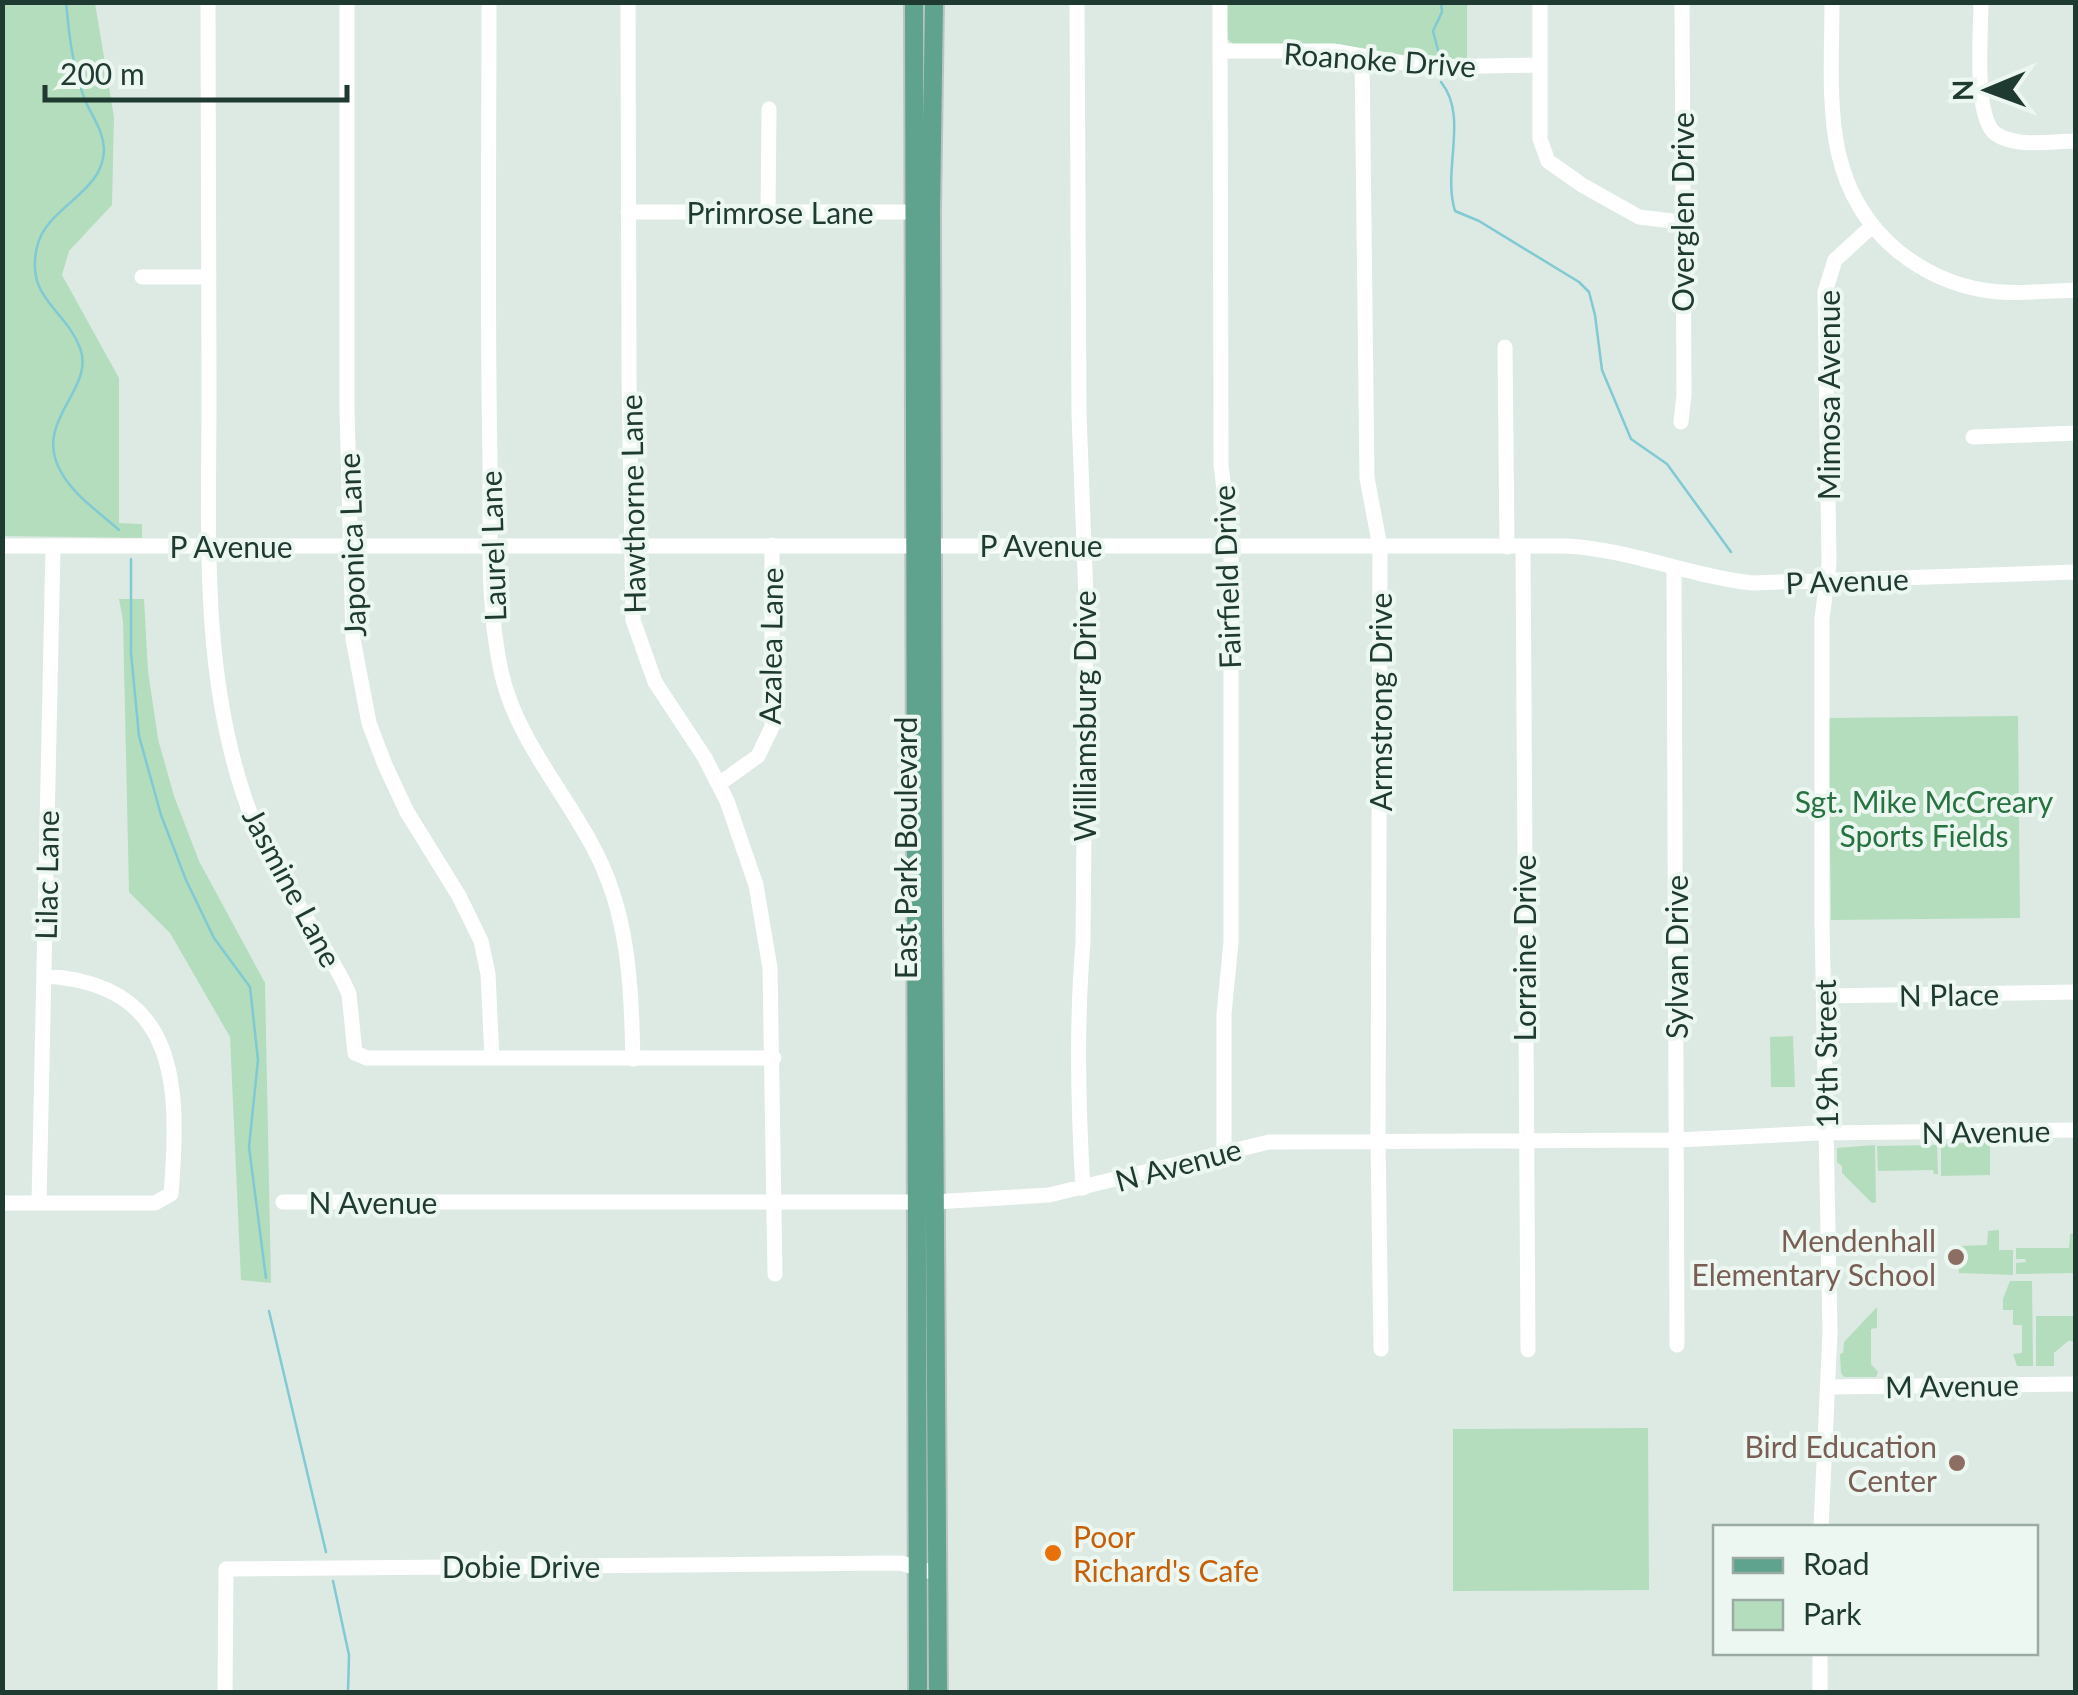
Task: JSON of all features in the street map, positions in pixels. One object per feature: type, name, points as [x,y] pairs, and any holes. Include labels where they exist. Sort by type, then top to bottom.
[{"type":"main road","name":"East Park Boulevard","points":[[914,2],[923,212],[925,544],[925,1202],[918,1692]]},
{"type":"main road","name":"East Park Boulevard","points":[[923,212],[934,2]]},
{"type":"main road","name":"East Park Boulevard","points":[[925,1202],[938,1575],[938,1692]]},
{"type":"street","name":"Jasmine Lane","points":[[208,2],[209,546],[215,675],[222,718],[243,792],[272,863],[344,983],[351,1006],[355,1052],[367,1058],[774,1058]]},
{"type":"street","name":"Japonica Lane","points":[[347,2],[352,627],[370,722],[400,800],[459,896],[481,941],[488,974],[492,1058]]},
{"type":"street","name":"Laurel Lane","points":[[488,2],[493,624],[506,690],[523,731],[594,847],[623,925],[630,972],[633,1058]]},
{"type":"street","name":"Hawthorne Lane","points":[[628,2],[633,620],[656,682],[719,784],[741,834],[760,904],[770,968],[774,1058],[775,1274]]},
{"type":"street","name":"Williamsburg Drive","points":[[1078,2],[1079,414],[1085,675],[1080,1076],[1083,1188]]},
{"type":"street","name":"Fairfield Drive","points":[[1220,2],[1221,465],[1231,546],[1231,942],[1224,1014],[1224,1152]]},
{"type":"street","points":[[1540,2],[1540,139],[1548,161],[1582,186],[1639,216],[1681,222]]},
{"type":"street","name":"Overglen Drive","points":[[1682,2],[1682,422]]},
{"type":"street","points":[[1832,2],[1834,138],[1847,184],[1872,226],[1909,260],[1957,283],[1984,290],[2076,290]]},
{"type":"street","points":[[1981,2],[1982,100],[1986,123],[1994,133],[2007,139],[2076,141]]},
{"type":"street","name":"Roanoke Drive","points":[[1220,51],[1333,51],[1427,67],[1540,64]]},
{"type":"street","name":"Armstrong Drive","points":[[1362,56],[1367,478],[1380,546],[1378,1140],[1382,1350]]},
{"type":"street","points":[[768,212],[769,109]]},
{"type":"street","name":"Primrose Lane","points":[[628,212],[923,212]]},
{"type":"street","name":"Mimosa Avenue","points":[[1826,581],[1826,292],[1835,260],[1872,226]]},
{"type":"street","points":[[142,277],[210,277]]},
{"type":"street","name":"Lorraine Drive","points":[[1505,347],[1515,546],[1528,1350]]},
{"type":"street","points":[[1973,437],[2076,433]]},
{"type":"street","name":"Azalea Lane","points":[[719,784],[758,756],[772,727],[772,545]]},
{"type":"street","name":"P Avenue","points":[[2,546],[1515,546],[1585,547],[1674,569],[1752,582],[2076,572]]},
{"type":"street","name":"Lilac Lane","points":[[39,1203],[52,548]]},
{"type":"street","name":"Sylvan Drive","points":[[1674,569],[1678,1345]]},
{"type":"street","name":"19th Street","points":[[1821,1525],[1829,1387],[1822,620],[1826,581]]},
{"type":"street","points":[[2,1202],[144,1204],[162,1202],[171,1194],[173,1084],[166,1055],[146,1020],[112,992],[92,982],[44,976]]},
{"type":"street","name":"N Place","points":[[1824,996],[2076,992]]},
{"type":"street","name":"N Avenue","points":[[282,1202],[925,1202],[1026,1198],[1083,1188],[1269,1142],[1676,1140],[1826,1133],[2076,1130]]},
{"type":"street","name":"M Avenue","points":[[1829,1387],[2076,1384]]},
{"type":"street","name":"Dobie Drive","points":[[225,1692],[226,1569],[901,1564],[938,1575]]},
{"type":"street","points":[[1820,1655],[1820,1692]]},
{"type":"green space","points":[[4,3],[95,3],[114,117],[112,205],[69,251],[62,275],[119,378],[119,523],[142,524],[142,538],[3,536]]},
{"type":"green space","points":[[1227,3],[1467,3],[1467,59],[1410,59],[1340,44],[1236,46],[1227,39]]},
{"type":"green space","points":[[119,599],[144,599],[148,671],[158,739],[174,796],[199,861],[265,983],[271,1283],[241,1280],[230,1037],[170,933],[129,892],[123,621]]},
{"type":"green space","name":"Sgt. Mike McCreary Sports Fields","points":[[2018,716],[2020,918],[1831,920],[1828,718]]},
{"type":"green space","points":[[1793,1036],[1795,1087],[1771,1087],[1770,1037]]},
{"type":"green space","points":[[1990,1142],[1990,1175],[1941,1176],[1941,1144]]},
{"type":"green space","points":[[1875,1145],[1876,1202],[1872,1203],[1842,1173],[1837,1148]]},
{"type":"green space","points":[[1937,1145],[1938,1174],[1933,1170],[1878,1171],[1877,1146]]},
{"type":"green space","points":[[1999,1230],[1999,1250],[2013,1250],[2013,1275],[1959,1273],[1959,1246],[1987,1245],[1988,1231]]},
{"type":"green space","points":[[2075,1233],[2075,1273],[2016,1274],[2016,1263],[2026,1262],[2016,1259],[2016,1248],[2069,1248],[2070,1234]]},
{"type":"green space","points":[[2010,1281],[2032,1281],[2033,1366],[2017,1366],[2013,1354],[2022,1353],[2022,1325],[2013,1325],[2013,1310],[2003,1310]]},
{"type":"green space","points":[[1877,1307],[1877,1328],[1871,1329],[1871,1364],[1878,1372],[1876,1377],[1844,1377],[1840,1354],[1844,1342]]},
{"type":"green space","points":[[2036,1316],[2075,1316],[2075,1341],[2068,1341],[2054,1353],[2054,1366],[2036,1366]]},
{"type":"green space","points":[[1648,1428],[1649,1590],[1453,1591],[1453,1429]]},
{"type":"waterway","points":[[66,2],[77,77],[104,149],[95,178],[42,233],[35,265],[41,291],[73,334],[83,363],[59,420],[54,452],[71,487],[119,530]]},
{"type":"waterway","points":[[1439,54],[1433,31],[1442,12],[1441,2]]},
{"type":"waterway","points":[[1441,82],[1453,111],[1451,178],[1455,211],[1479,221],[1589,292],[1602,370],[1631,439],[1667,464],[1731,552]]},
{"type":"waterway","points":[[131,559],[131,653],[139,736],[161,815],[186,880],[214,938],[250,987],[258,1060],[249,1147],[266,1278]]},
{"type":"waterway","points":[[269,1311],[326,1552]]},
{"type":"waterway","points":[[333,1581],[349,1655],[348,1692]]},
{"type":"place","name":"Mendenhall Elementary School","points":[[1956,1257]]},
{"type":"place","name":"Bird Education Center","points":[[1957,1463]]},
{"type":"place","name":"Poor Richard's Cafe","points":[[1053,1553]]}]
